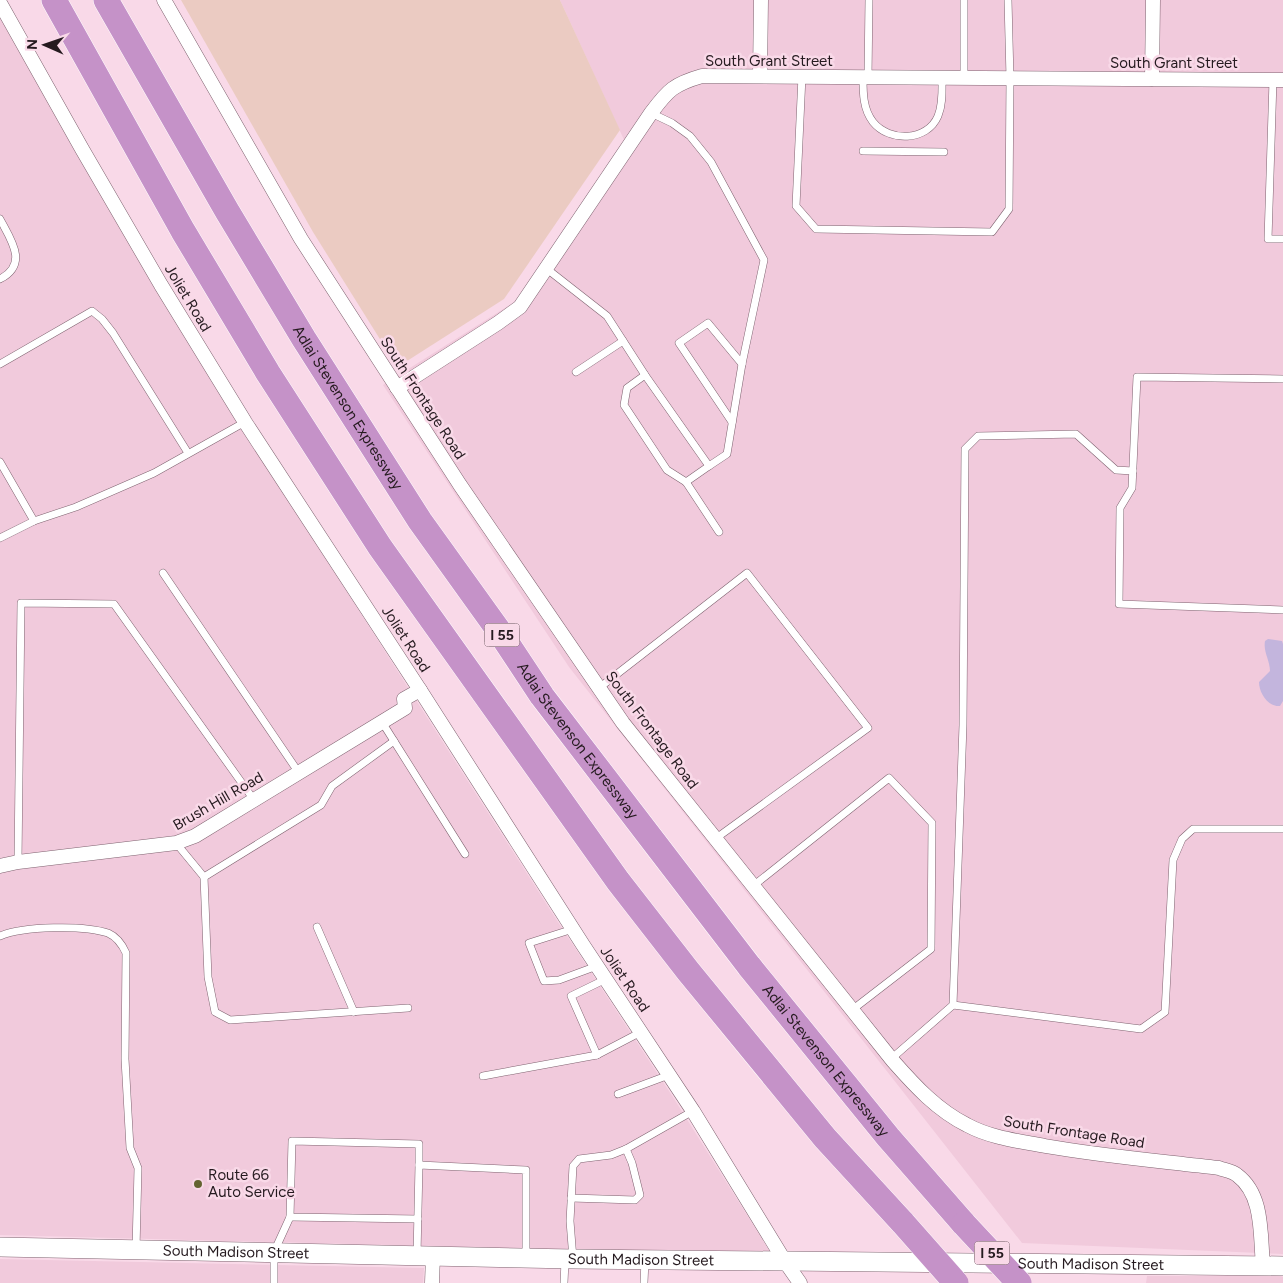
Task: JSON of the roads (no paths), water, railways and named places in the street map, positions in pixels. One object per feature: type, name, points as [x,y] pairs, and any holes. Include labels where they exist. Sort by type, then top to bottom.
[{"type":"highway","points":[[54,0],[183,231],[268,373],[380,547],[618,881],[688,971],[819,1131],[956,1283]]},
{"type":"highway","name":"Adlai Stevenson Expressway","points":[[106,0],[227,211],[304,339],[420,521],[500,631],[542,696],[749,966],[888,1137],[964,1224],[1019,1283]]},
{"type":"street","name":"South Frontage Road","points":[[164,0],[301,239],[460,485],[623,723],[891,1059],[919,1090],[943,1110],[968,1126],[996,1137],[1092,1154],[1219,1168],[1236,1174],[1246,1184],[1256,1201],[1263,1265]]},
{"type":"street","points":[[760,76],[761,0]]},
{"type":"street","points":[[1152,0],[1152,79]]},
{"type":"street","name":"Joliet Road","points":[[0,3],[151,268],[244,422],[693,1111],[800,1283]]},
{"type":"street","name":"South Grant Street","points":[[397,388],[520,307],[651,113],[667,92],[680,83],[702,76],[1278,80]]},
{"type":"street","name":"Brush Hill Road","points":[[0,866],[18,862],[176,843],[194,836],[405,708],[404,699],[420,690]]},
{"type":"street","name":"South Madison Street","points":[[0,1247],[569,1259],[1283,1266]]},
{"type":"street","points":[[425,1256],[432,1283]]},
{"type":"lane","points":[[869,0],[864,101],[866,111],[873,122],[887,133],[904,137],[924,132],[932,126],[938,117],[941,105],[942,78]]},
{"type":"lane","points":[[964,0],[964,78]]},
{"type":"lane","points":[[802,76],[796,206],[816,229],[992,232],[1009,209],[1010,78],[1008,0]]},
{"type":"lane","points":[[1278,80],[1268,239],[1283,239]]},
{"type":"lane","points":[[651,113],[672,123],[690,136],[711,162],[764,260],[742,364],[726,454],[686,482]]},
{"type":"lane","points":[[904,137],[904,151]]},
{"type":"lane","points":[[863,151],[944,152]]},
{"type":"lane","points":[[0,219],[16,249],[16,263],[10,274],[0,279]]},
{"type":"lane","points":[[547,269],[607,316],[645,375],[709,466]]},
{"type":"lane","points":[[0,364],[92,311],[102,319],[113,333],[188,453]]},
{"type":"lane","points":[[732,422],[679,343],[708,323],[742,364]]},
{"type":"lane","points":[[576,372],[623,341]]},
{"type":"lane","points":[[645,375],[627,388],[624,405],[667,470],[686,482],[719,532]]},
{"type":"lane","points":[[1283,379],[1137,377],[1132,488],[1120,508],[1119,604],[1283,610]]},
{"type":"lane","points":[[0,538],[34,521],[76,507],[154,473],[244,422]]},
{"type":"lane","points":[[891,1059],[953,1005],[964,725],[965,449],[978,436],[1076,434],[1116,470],[1133,471]]},
{"type":"lane","points":[[0,462],[34,521]]},
{"type":"lane","points":[[163,573],[299,773]]},
{"type":"lane","points":[[599,688],[747,573],[868,728],[715,839]]},
{"type":"lane","points":[[18,862],[21,603],[114,604],[254,800]]},
{"type":"lane","points":[[382,722],[465,854]]},
{"type":"lane","points":[[204,877],[321,806],[332,786],[394,741]]},
{"type":"lane","points":[[753,886],[889,778],[932,823],[931,949],[852,1010]]},
{"type":"lane","points":[[953,1005],[1141,1029],[1165,1012],[1173,860],[1182,839],[1193,829],[1283,829]]},
{"type":"lane","points":[[176,843],[204,877],[208,977],[215,1012],[230,1020],[408,1008]]},
{"type":"lane","points":[[317,927],[354,1012]]},
{"type":"lane","points":[[573,928],[529,943],[544,981],[559,980],[597,966]]},
{"type":"lane","points":[[0,936],[24,930],[38,929],[89,930],[108,934],[122,944],[126,952],[125,1059],[130,1148],[138,1168],[136,1249]]},
{"type":"lane","points":[[597,1055],[571,996],[606,979]]},
{"type":"lane","points":[[483,1076],[597,1055],[641,1032]]},
{"type":"lane","points":[[618,1094],[669,1075]]},
{"type":"lane","points":[[564,1283],[569,1259],[572,1166],[579,1159],[611,1155],[626,1149],[693,1111]]},
{"type":"lane","points":[[274,1283],[274,1252],[290,1217],[292,1141],[419,1144],[418,1220],[425,1256]]},
{"type":"lane","points":[[571,1198],[634,1200],[640,1195],[632,1163],[626,1149]]},
{"type":"lane","points":[[419,1165],[526,1170],[526,1258]]},
{"type":"lane","points":[[290,1217],[418,1220]]},
{"type":"lane","points":[[644,1283],[645,1260]]},
{"type":"place","name":"Route 66 Auto Service","points":[[198,1184]]}]
